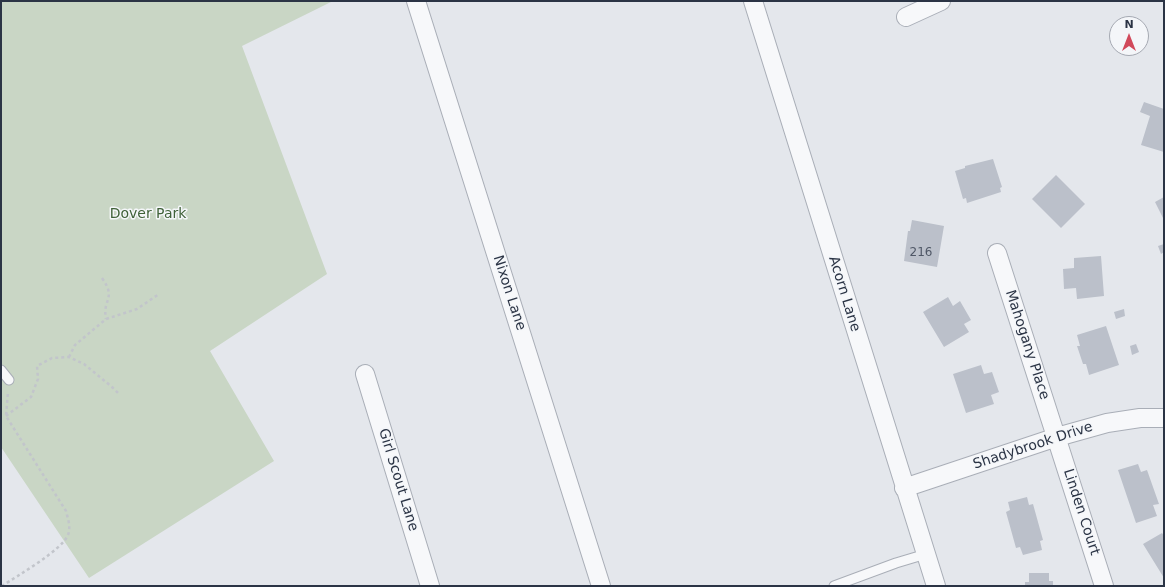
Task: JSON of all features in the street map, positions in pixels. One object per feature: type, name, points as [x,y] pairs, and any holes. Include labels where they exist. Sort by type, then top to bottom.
[{"type":"street","name":"Nixon Lane","points":[[416,1],[601,586]]},
{"type":"street","name":"Acorn Lane","points":[[753,1],[904,488],[936,586]]},
{"type":"street","points":[[906,17],[941,1]]},
{"type":"street","name":"Mahogany Place","points":[[996,253],[1057,437]]},
{"type":"street","name":"Girl Scout Lane","points":[[365,374],[430,586]]},
{"type":"street","name":"Shadybrook Drive","points":[[904,488],[1057,437],[1107,423],[1140,418],[1164,418]]},
{"type":"street","name":"Linden Court","points":[[1057,437],[1104,586]]},
{"type":"lane","points":[[1,370],[9,380]]},
{"type":"lane","points":[[834,586],[896,563],[926,554]]},
{"type":"path","points":[[102,278],[109,287],[110,296],[104,310],[106,319]]},
{"type":"path","points":[[69,357],[75,345],[106,319],[137,309],[159,294]]},
{"type":"path","points":[[6,416],[31,397],[38,379],[37,366],[52,358],[69,357],[84,364],[118,393]]},
{"type":"path","points":[[2,586],[60,547],[68,535],[70,523],[66,511],[6,416],[9,380]]},
{"type":"green space","name":"Dover Park","points":[[1,1],[333,1],[242,46],[327,274],[210,351],[274,461],[89,578],[1,447]]},
{"type":"building","points":[[1144,102],[1164,109],[1164,152],[1141,145],[1150,116],[1140,112]]},
{"type":"building","points":[[993,159],[1002,187],[1000,188],[1001,192],[967,203],[966,198],[963,199],[955,171],[965,168],[965,166]]},
{"type":"building","points":[[1056,175],[1085,204],[1061,228],[1032,199]]},
{"type":"building","points":[[1164,197],[1164,220],[1155,202]]},
{"type":"building","points":[[912,220],[944,226],[937,267],[904,261],[908,231],[910,231]]},
{"type":"building","points":[[1164,244],[1164,252],[1161,254],[1158,246]]},
{"type":"building","points":[[1101,256],[1104,296],[1077,299],[1076,288],[1064,289],[1063,269],[1074,268],[1074,258]]},
{"type":"building","points":[[948,297],[953,306],[960,301],[971,320],[964,324],[969,332],[944,347],[923,312]]},
{"type":"building","points":[[1124,309],[1125,316],[1116,319],[1114,312]]},
{"type":"building","points":[[1106,326],[1119,365],[1089,375],[1086,364],[1083,364],[1077,346],[1080,346],[1077,335]]},
{"type":"building","points":[[1136,344],[1139,352],[1132,355],[1130,346]]},
{"type":"building","points":[[981,365],[984,374],[992,372],[999,392],[991,395],[994,404],[966,413],[953,374]]},
{"type":"building","points":[[1138,464],[1141,472],[1147,470],[1159,504],[1153,505],[1157,516],[1136,523],[1118,470]]},
{"type":"building","points":[[1027,497],[1029,505],[1033,504],[1043,540],[1040,541],[1042,550],[1023,555],[1020,547],[1016,548],[1006,512],[1010,510],[1008,502]]},
{"type":"building","points":[[1162,533],[1164,536],[1164,578],[1143,544]]},
{"type":"building","points":[[1029,573],[1049,573],[1049,581],[1053,581],[1053,586],[1025,586],[1025,582],[1029,582]]}]
